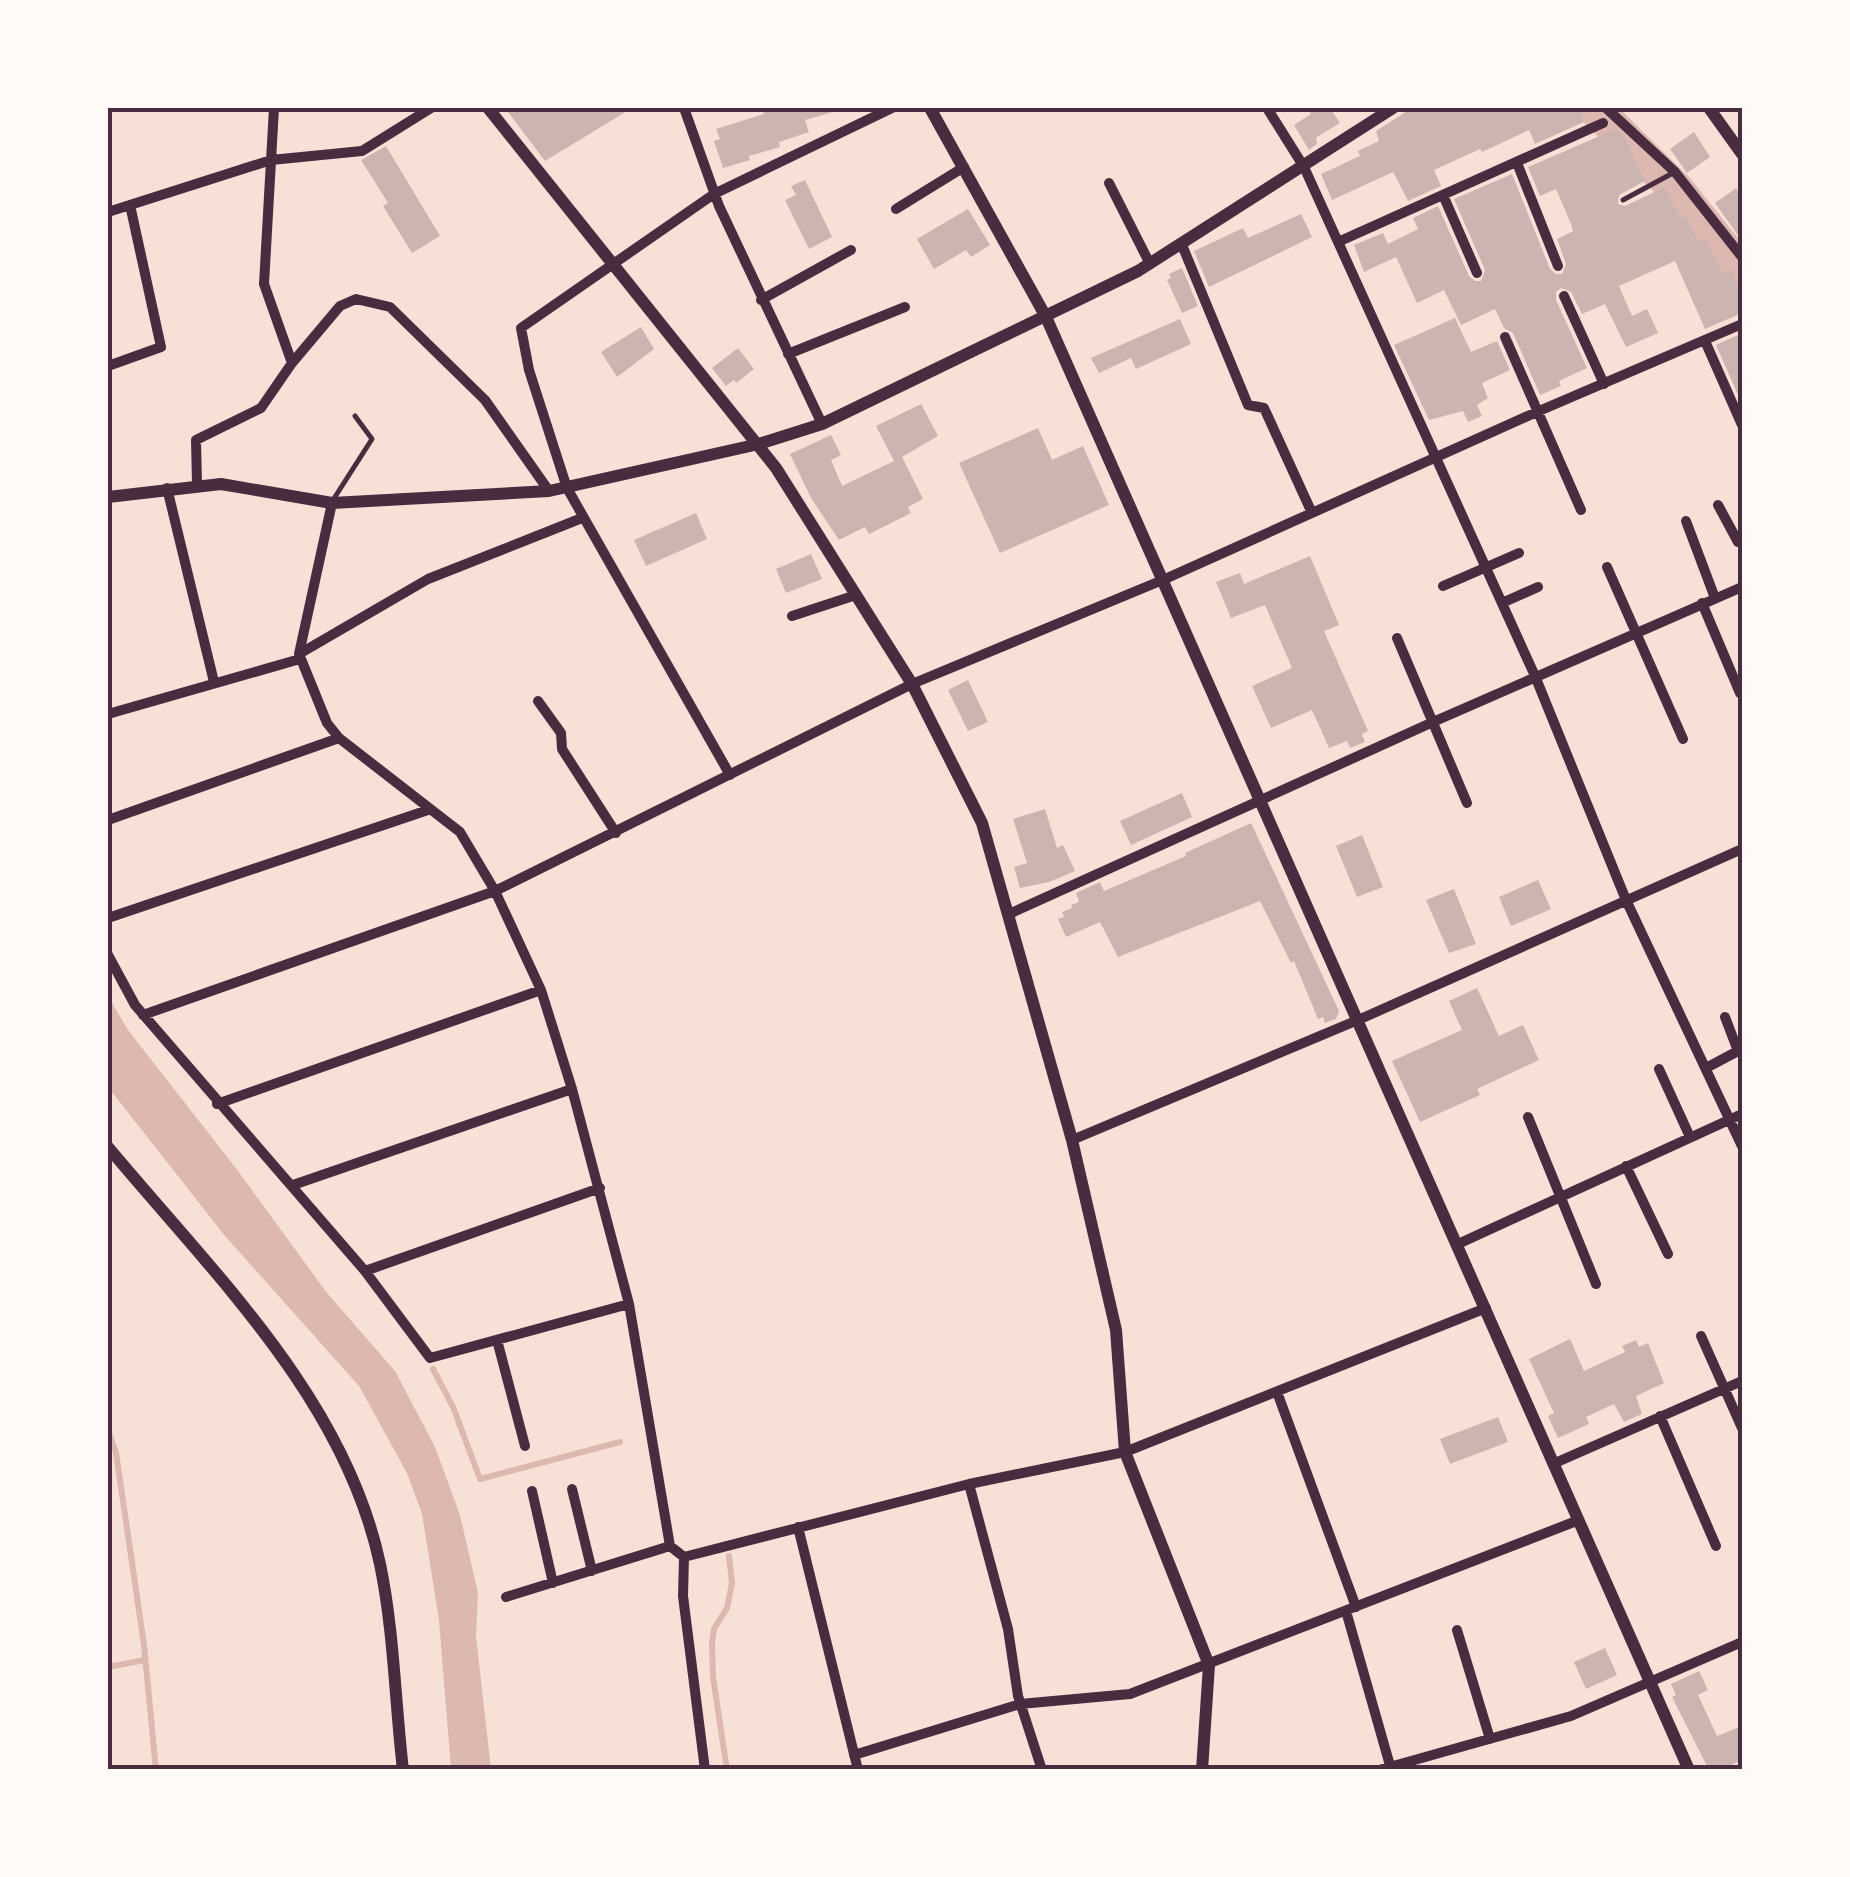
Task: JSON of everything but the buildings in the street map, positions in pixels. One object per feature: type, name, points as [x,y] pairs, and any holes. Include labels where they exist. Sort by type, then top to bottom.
[{"type":"street","points":[[274,108],[264,284],[292,363]]},
{"type":"street","points":[[108,212],[271,160],[362,151],[431,108]]},
{"type":"street","points":[[488,108],[759,444],[912,684],[982,822],[1072,1140],[1116,1330],[1125,1452],[1209,1666],[1202,1770]]},
{"type":"street","points":[[684,108],[714,194],[822,424]]},
{"type":"street","points":[[730,774],[567,488],[529,370],[521,328],[714,194],[892,108]]},
{"type":"street","points":[[930,108],[1046,316],[1689,1770]]},
{"type":"street","points":[[1267,108],[1304,167],[1437,457],[1535,676],[1626,900],[1742,1146]]},
{"type":"street","points":[[108,497],[197,484],[221,484],[332,503],[549,491],[759,444],[822,424],[1150,264],[1392,108]]},
{"type":"street","points":[[1606,108],[1739,256]]},
{"type":"street","points":[[1708,108],[1742,154]]},
{"type":"street","points":[[1338,242],[1603,123]]},
{"type":"street","points":[[1518,162],[1558,266]]},
{"type":"street","points":[[896,210],[964,167]]},
{"type":"street","points":[[1109,184],[1150,264]]},
{"type":"street","points":[[1443,196],[1477,273]]},
{"type":"street","points":[[108,366],[162,347],[130,205]]},
{"type":"street","points":[[1182,245],[1248,404],[1264,408],[1312,514]]},
{"type":"street","points":[[761,300],[851,250]]},
{"type":"street","points":[[1564,296],[1604,384]]},
{"type":"street","points":[[197,484],[196,440],[262,408],[292,363],[340,306],[356,299],[390,307],[485,400],[549,491]]},
{"type":"street","points":[[788,354],[905,308]]},
{"type":"street","points":[[143,1015],[495,891],[912,684],[1165,579],[1742,324]]},
{"type":"street","points":[[1505,337],[1581,510]]},
{"type":"street","points":[[1705,341],[1742,426]]},
{"type":"street","points":[[168,488],[214,682]]},
{"type":"street","points":[[332,503],[300,656],[327,723],[339,738],[460,832],[495,891],[541,990],[572,1088],[629,1304],[670,1546],[684,1557]]},
{"type":"street","points":[[1718,505],[1738,542],[1742,540]]},
{"type":"street","points":[[108,714],[300,656],[428,579],[582,518]]},
{"type":"street","points":[[1686,521],[1715,598]]},
{"type":"street","points":[[1443,586],[1519,553]]},
{"type":"street","points":[[1607,567],[1683,739]]},
{"type":"street","points":[[1502,603],[1538,586]]},
{"type":"street","points":[[1009,914],[1535,676],[1742,587]]},
{"type":"street","points":[[792,616],[856,595]]},
{"type":"street","points":[[1702,602],[1740,693]]},
{"type":"street","points":[[1397,638],[1467,802]]},
{"type":"street","points":[[538,700],[561,734],[562,749],[616,833]]},
{"type":"street","points":[[108,820],[339,738]]},
{"type":"street","points":[[108,918],[428,810]]},
{"type":"street","points":[[1072,1140],[1358,1020],[1742,850]]},
{"type":"street","points":[[108,956],[143,1015],[365,1271],[430,1358],[629,1304]]},
{"type":"street","points":[[218,1104],[541,990]]},
{"type":"street","points":[[1706,1068],[1738,1051],[1725,1017]]},
{"type":"street","points":[[1659,1069],[1690,1137]]},
{"type":"street","points":[[292,1185],[572,1088]]},
{"type":"street","points":[[1458,1244],[1742,1114]]},
{"type":"street","points":[[1528,1118],[1596,1284]]},
{"type":"street","points":[[108,1147],[286,1360],[322,1413],[368,1520],[380,1565],[403,1770]]},
{"type":"street","points":[[1626,1166],[1668,1254]]},
{"type":"street","points":[[365,1271],[600,1188]]},
{"type":"street","points":[[684,1557],[969,1484],[1125,1452],[1486,1308]]},
{"type":"street","points":[[1701,1336],[1742,1428]]},
{"type":"street","points":[[497,1340],[525,1446]]},
{"type":"street","points":[[1555,1463],[1742,1381]]},
{"type":"street","points":[[1277,1392],[1351,1609],[1386,1768],[1571,1716],[1742,1642]]},
{"type":"street","points":[[1660,1416],[1716,1546]]},
{"type":"street","points":[[969,1484],[1008,1629],[1020,1704],[1042,1770]]},
{"type":"street","points":[[572,1488],[592,1571]]},
{"type":"street","points":[[532,1491],[553,1583]]},
{"type":"street","points":[[854,1755],[1020,1704],[1130,1694],[1579,1520]]},
{"type":"street","points":[[798,1527],[858,1770]]},
{"type":"street","points":[[506,1597],[670,1546]]},
{"type":"street","points":[[684,1557],[683,1596],[705,1770]]},
{"type":"street","points":[[1457,1630],[1490,1739]]},
{"type":"lane","points":[[1622,200],[1668,176]]},
{"type":"lane","points":[[332,503],[372,438],[355,416]]},
{"type":"shaded area","points":[[108,996],[128,1030],[327,1293],[395,1371],[435,1447],[460,1515],[478,1593],[476,1636],[491,1769],[451,1769],[439,1620],[422,1514],[407,1473],[359,1386],[225,1236],[108,1087]]},
{"type":"waterway","points":[[1594,108],[1677,190],[1742,271]]},
{"type":"waterway","points":[[433,1369],[453,1407],[480,1479],[620,1442]]},
{"type":"waterway","points":[[108,1431],[116,1453],[144,1645],[156,1770]]},
{"type":"waterway","points":[[727,1770],[712,1643],[714,1629],[727,1608],[732,1583],[729,1556]]},
{"type":"waterway","points":[[108,1667],[145,1660]]}]
